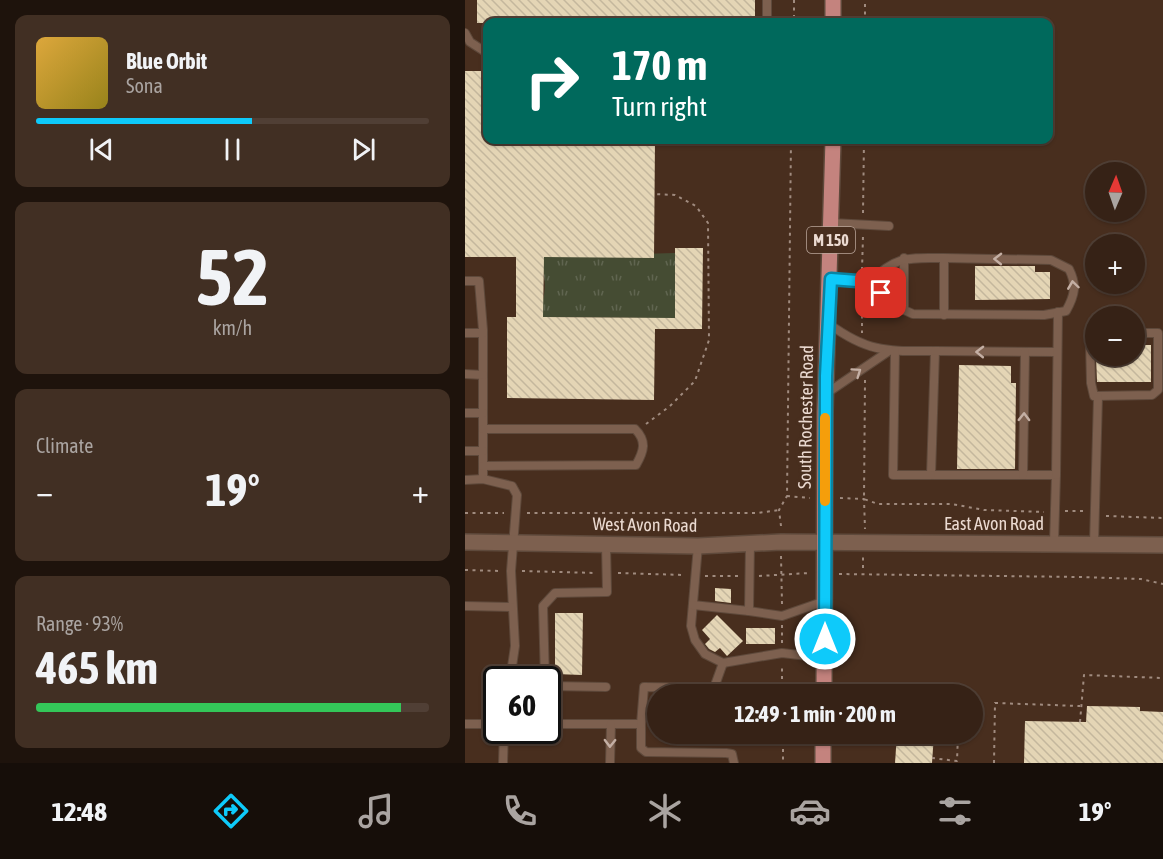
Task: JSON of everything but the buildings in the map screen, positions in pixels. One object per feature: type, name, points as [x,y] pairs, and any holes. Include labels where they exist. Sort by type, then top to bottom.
[{"type":"main road","points":[[833,0],[833,18]]},
{"type":"main road","name":"South Rochester Road","points":[[824,684],[827,323],[831,279],[833,144]]},
{"type":"main road","name":"West Avon Road","points":[[465,542],[698,546],[825,543]]},
{"type":"main road","name":"East Avon Road","points":[[825,543],[1163,545]]},
{"type":"main road","points":[[822,763],[823,744]]},
{"type":"lane","points":[[767,0],[767,18]]},
{"type":"lane","points":[[465,33],[470,42],[483,50]]},
{"type":"lane","points":[[831,223],[889,226]]},
{"type":"lane","points":[[831,279],[870,282],[891,304],[913,314],[1044,315],[1066,311],[1075,296],[1075,280],[1069,269],[1058,262],[904,258],[886,266],[870,282]]},
{"type":"lane","points":[[904,258],[904,310]]},
{"type":"lane","points":[[944,258],[944,315]]},
{"type":"lane","points":[[465,281],[479,281],[483,333],[483,479]]},
{"type":"lane","points":[[1054,543],[1058,312]]},
{"type":"lane","points":[[827,323],[863,346],[892,351],[1057,352]]},
{"type":"lane","points":[[1145,333],[1161,332],[1158,390],[1152,394]]},
{"type":"lane","points":[[465,333],[483,333]]},
{"type":"lane","points":[[826,394],[892,351]]},
{"type":"lane","points":[[892,351],[893,475],[1056,475]]},
{"type":"lane","points":[[931,475],[935,351]]},
{"type":"lane","points":[[1023,476],[1025,352]]},
{"type":"lane","points":[[1091,366],[1094,396],[1163,395]]},
{"type":"lane","points":[[465,374],[483,375]]},
{"type":"lane","points":[[1094,544],[1098,397]]},
{"type":"lane","points":[[465,413],[483,413]]},
{"type":"lane","points":[[483,429],[637,431],[642,437],[644,452],[636,465],[483,466]]},
{"type":"lane","points":[[465,451],[483,451]]},
{"type":"lane","points":[[465,480],[483,479],[512,486],[517,495],[511,571],[511,607],[515,646],[512,666]]},
{"type":"lane","points":[[749,611],[750,543]]},
{"type":"lane","points":[[545,666],[543,606],[555,593],[607,592],[606,545]]},
{"type":"lane","points":[[698,546],[691,626],[695,639],[705,654],[723,663],[782,653],[825,658]]},
{"type":"lane","points":[[693,605],[782,616],[825,601]]},
{"type":"lane","points":[[465,606],[511,607]]},
{"type":"lane","points":[[723,663],[714,688],[644,687],[641,748],[646,752],[726,753],[732,754],[734,763]]},
{"type":"lane","points":[[561,686],[606,687]]},
{"type":"lane","points":[[465,724],[483,724]]},
{"type":"lane","points":[[561,724],[641,724]]},
{"type":"lane","points":[[610,763],[611,724]]},
{"type":"lane","points":[[503,763],[504,744]]},
{"type":"path","points":[[794,0],[794,18]]},
{"type":"path","points":[[865,0],[865,18]]},
{"type":"path","points":[[781,516],[779,510],[787,496],[791,144]]},
{"type":"path","points":[[637,431],[671,406],[695,381],[709,340],[708,223],[696,206],[675,195],[654,194]]},
{"type":"path","points":[[787,496],[795,497]]},
{"type":"path","points":[[847,498],[864,499],[865,520]]},
{"type":"path","points":[[465,513],[758,513],[779,510]]},
{"type":"path","points":[[781,564],[782,606]]},
{"type":"path","points":[[465,570],[750,577],[795,572]]},
{"type":"path","points":[[857,574],[881,572],[1141,579],[1163,584]]},
{"type":"path","points":[[782,626],[782,644]]},
{"type":"path","points":[[782,662],[782,684]]},
{"type":"path","points":[[1080,722],[1085,675],[1163,678]]},
{"type":"path","points":[[994,763],[995,703],[1080,706]]},
{"type":"path","points":[[783,744],[783,763]]},
{"type":"path","points":[[932,758],[957,762],[958,744]]},
{"type":"green space","points":[[675,253],[675,322],[654,318],[536,317],[540,310],[545,287],[543,271],[537,257]]},
{"type":"slow traffic","points":[[825,418],[825,501]]},
{"type":"route","points":[[825,639],[826,376],[831,279],[870,282],[881,293]]}]
